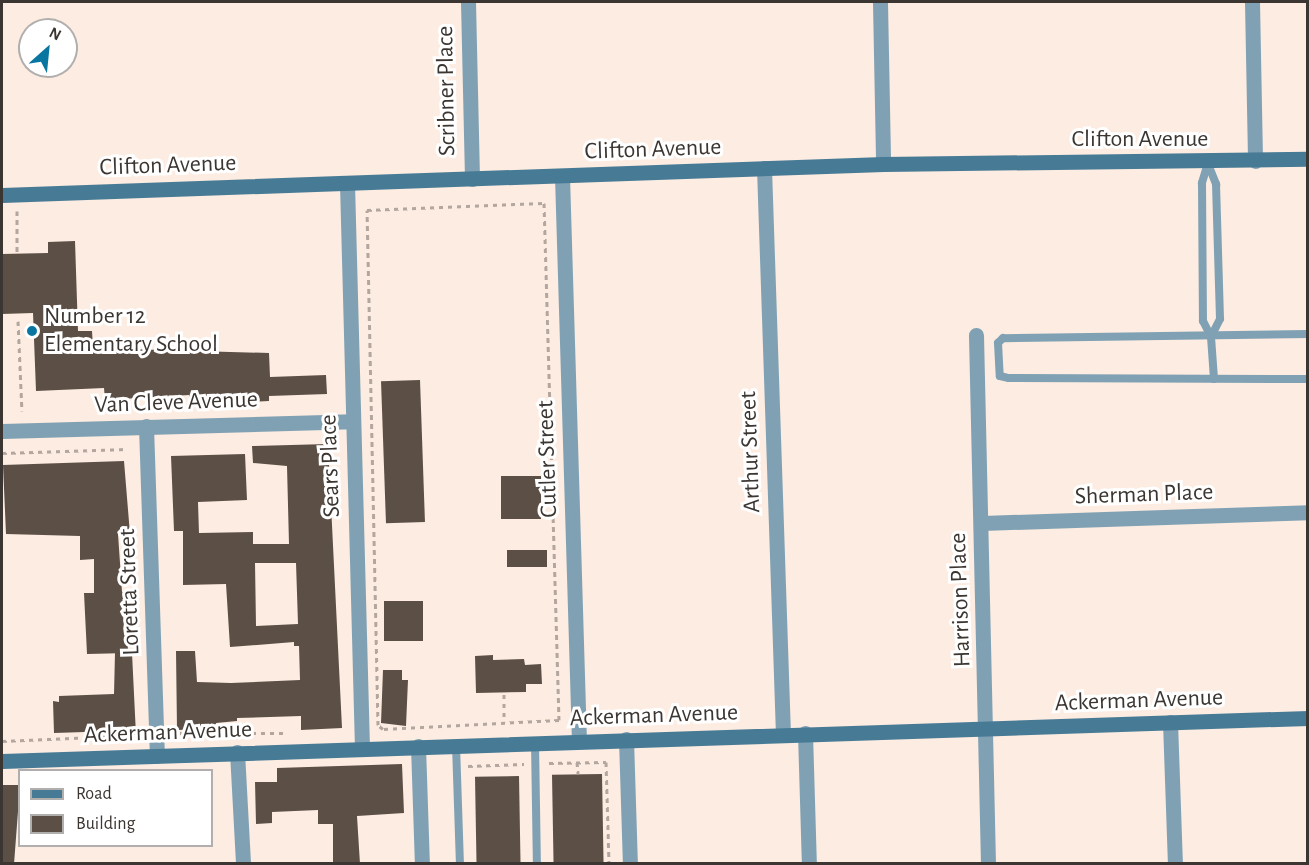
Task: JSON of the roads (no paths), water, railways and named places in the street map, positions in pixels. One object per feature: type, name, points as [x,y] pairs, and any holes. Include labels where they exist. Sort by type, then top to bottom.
[{"type":"street","name":"Scribner Place","points":[[468,2],[472,179]]},
{"type":"street","points":[[880,2],[883,164]]},
{"type":"street","points":[[1252,2],[1255,161]]},
{"type":"street","name":"Clifton Avenue","points":[[9,194],[883,164],[1208,163],[1308,159]]},
{"type":"street","name":"Arthur Street","points":[[764,168],[783,734]]},
{"type":"street","name":"Cutler Street","points":[[562,176],[579,741]]},
{"type":"street","name":"Sears Place","points":[[347,183],[362,747]]},
{"type":"street","name":"Harrison Place","points":[[976,335],[988,864]]},
{"type":"street","name":"Van Cleve Avenue","points":[[2,431],[352,421]]},
{"type":"street","name":"Loretta Street","points":[[146,426],[157,756]]},
{"type":"street","name":"Sherman Place","points":[[981,523],[1308,512]]},
{"type":"street","name":"Ackerman Avenue","points":[[2,762],[362,747],[1308,718]]},
{"type":"street","points":[[1170,722],[1175,864]]},
{"type":"street","points":[[805,734],[809,864]]},
{"type":"street","points":[[626,739],[630,864]]},
{"type":"street","points":[[418,746],[422,864]]},
{"type":"street","points":[[237,752],[243,864]]},
{"type":"lane","points":[[1208,163],[1216,184],[1220,319],[1211,337]]},
{"type":"lane","points":[[1208,163],[1202,183],[1203,321],[1211,337],[1214,379]]},
{"type":"lane","points":[[1308,334],[1146,338],[1003,338],[998,343],[1000,376],[1308,379]]},
{"type":"lane","points":[[535,743],[537,864]]},
{"type":"lane","points":[[456,745],[460,864]]},
{"type":"place","name":"Number 12 Elementary School","points":[[32,331]]}]
